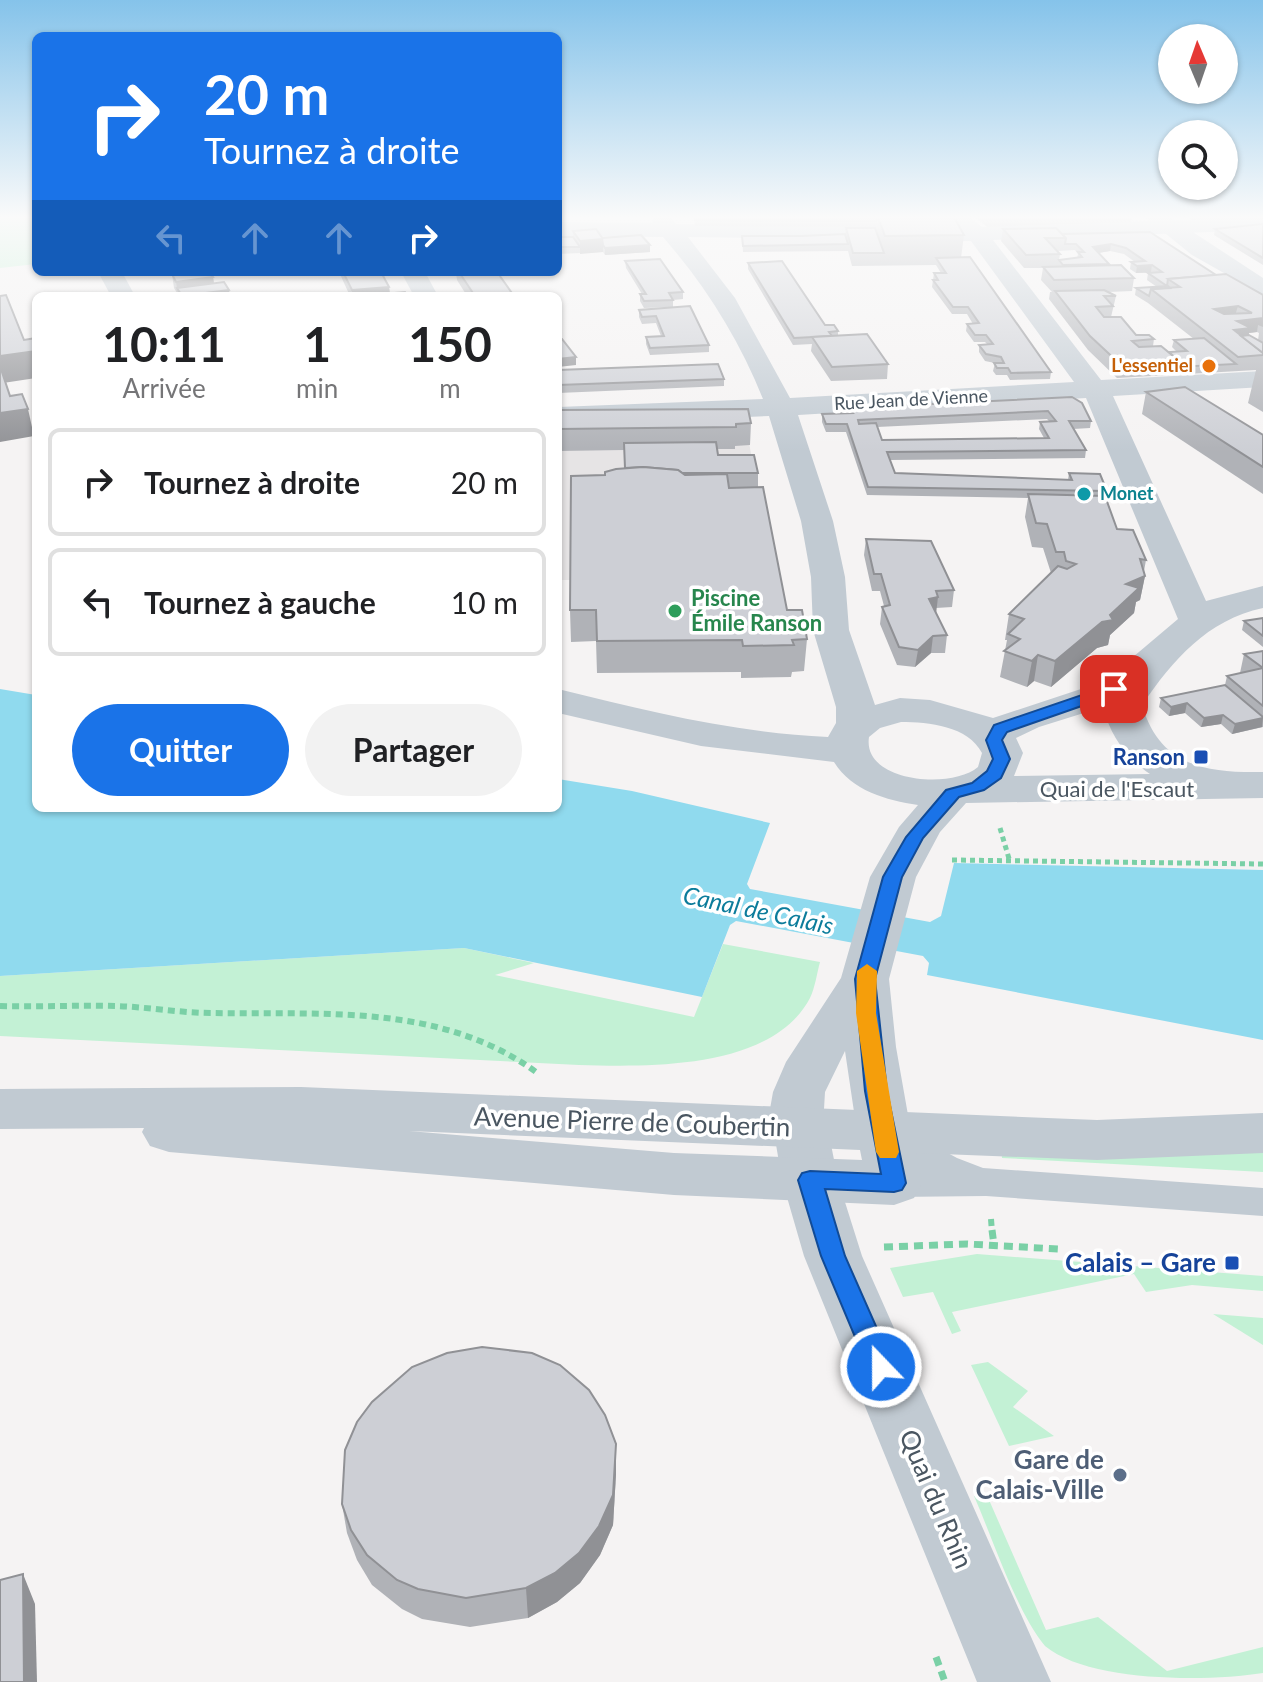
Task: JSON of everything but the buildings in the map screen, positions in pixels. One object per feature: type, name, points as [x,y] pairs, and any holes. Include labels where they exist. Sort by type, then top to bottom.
[{"type":"street","points":[[725,295],[781,407],[827,566],[831,629],[839,666],[857,702],[854,750],[891,833],[893,877]]},
{"type":"street","points":[[1024,295],[1096,390],[1197,622]]},
{"type":"street","name":"Rue Jean de Vienne","points":[[562,416],[781,407],[1263,379]]},
{"type":"street","points":[[1201,781],[1167,768],[1140,746],[1122,705],[1148,668],[1197,622],[1220,607],[1263,597]]},
{"type":"street","points":[[889,1158],[870,1047],[865,979],[893,877],[921,827],[961,791],[985,782],[998,769],[1001,759],[995,733],[1006,725],[1100,696],[1148,668]]},
{"type":"street","points":[[562,702],[731,741],[794,749],[854,750]]},
{"type":"street","name":"Quai de l'Escaut","points":[[930,710],[968,720],[996,744],[1041,764],[1075,770],[1263,784],[901,790],[854,750],[866,719],[890,711],[930,710]]},
{"type":"street","name":"Quai du Rhin","points":[[865,979],[804,1075],[798,1098],[805,1154],[833,1256],[1014,1682]]},
{"type":"street","name":"Avenue Pierre de Coubertin","points":[[0,1111],[208,1135],[674,1174],[805,1154],[889,1158],[1097,1140],[1263,1133]]},
{"type":"lane","points":[[889,1158],[988,1196],[1263,1202]]},
{"type":"lane","points":[[889,1158],[944,1168],[988,1196]]},
{"type":"path","points":[[999,826],[1010,862]]},
{"type":"path","points":[[946,859],[1263,864]]},
{"type":"path","points":[[0,1006],[112,1006],[198,1013],[399,1019],[484,1042],[525,1062],[542,1079]]},
{"type":"path","points":[[988,1196],[994,1245]]},
{"type":"path","points":[[870,1248],[994,1245],[1059,1249]]},
{"type":"shaded area","points":[[562,431],[747,431],[754,471],[571,580],[562,580]]},
{"type":"green space","points":[[723,944],[820,962],[812,994],[792,1022],[768,1039],[739,1051],[673,1064],[579,1065],[0,1036],[0,976],[464,948],[534,963],[495,975],[694,1017]]},
{"type":"green space","points":[[1263,1144],[1263,1172],[1002,1158],[1001,1147]]},
{"type":"green space","points":[[977,1254],[1263,1276],[1263,1291],[1192,1285],[1146,1292],[1134,1274],[952,1312],[961,1331],[952,1334],[933,1292],[903,1297],[890,1268]]},
{"type":"green space","points":[[1213,1314],[1263,1318],[1263,1345]]},
{"type":"green space","points":[[988,1362],[1028,1391],[1013,1407],[1054,1436],[1009,1446],[971,1365]]},
{"type":"green space","points":[[986,1493],[1046,1630],[1098,1617],[1167,1671],[1263,1647],[1263,1673],[1180,1678],[1118,1673],[1064,1658],[1045,1646],[1024,1614],[974,1496]]},
{"type":"water","name":"Canal de Calais","points":[[0,689],[32,694],[32,812],[562,812],[562,780],[632,791],[770,823],[747,884],[750,889],[930,922],[941,916],[954,863],[1263,870],[1263,1040],[927,975],[929,963],[923,956],[736,921],[730,925],[702,997],[464,948],[0,976]]},
{"type":"slow traffic","points":[[867,971],[866,1013],[888,1152]]},
{"type":"place","name":"L'essentiel","points":[[1209,366]]},
{"type":"place","name":"Monet","points":[[1084,494]]},
{"type":"place","name":"Piscine Émile Ranson","points":[[675,611]]},
{"type":"place","name":"Ranson","points":[[1201,757]]},
{"type":"place","name":"Calais – Gare","points":[[1232,1263]]},
{"type":"place","name":"Gare de Calais-Ville","points":[[1120,1475]]},
{"type":"route","points":[[881,1367],[833,1256],[810,1180],[894,1183],[876,1091],[865,979],[893,877],[927,819],[952,793],[978,786],[995,774],[1001,759],[994,740],[1000,728],[1017,720],[1082,703],[1114,689]]}]
